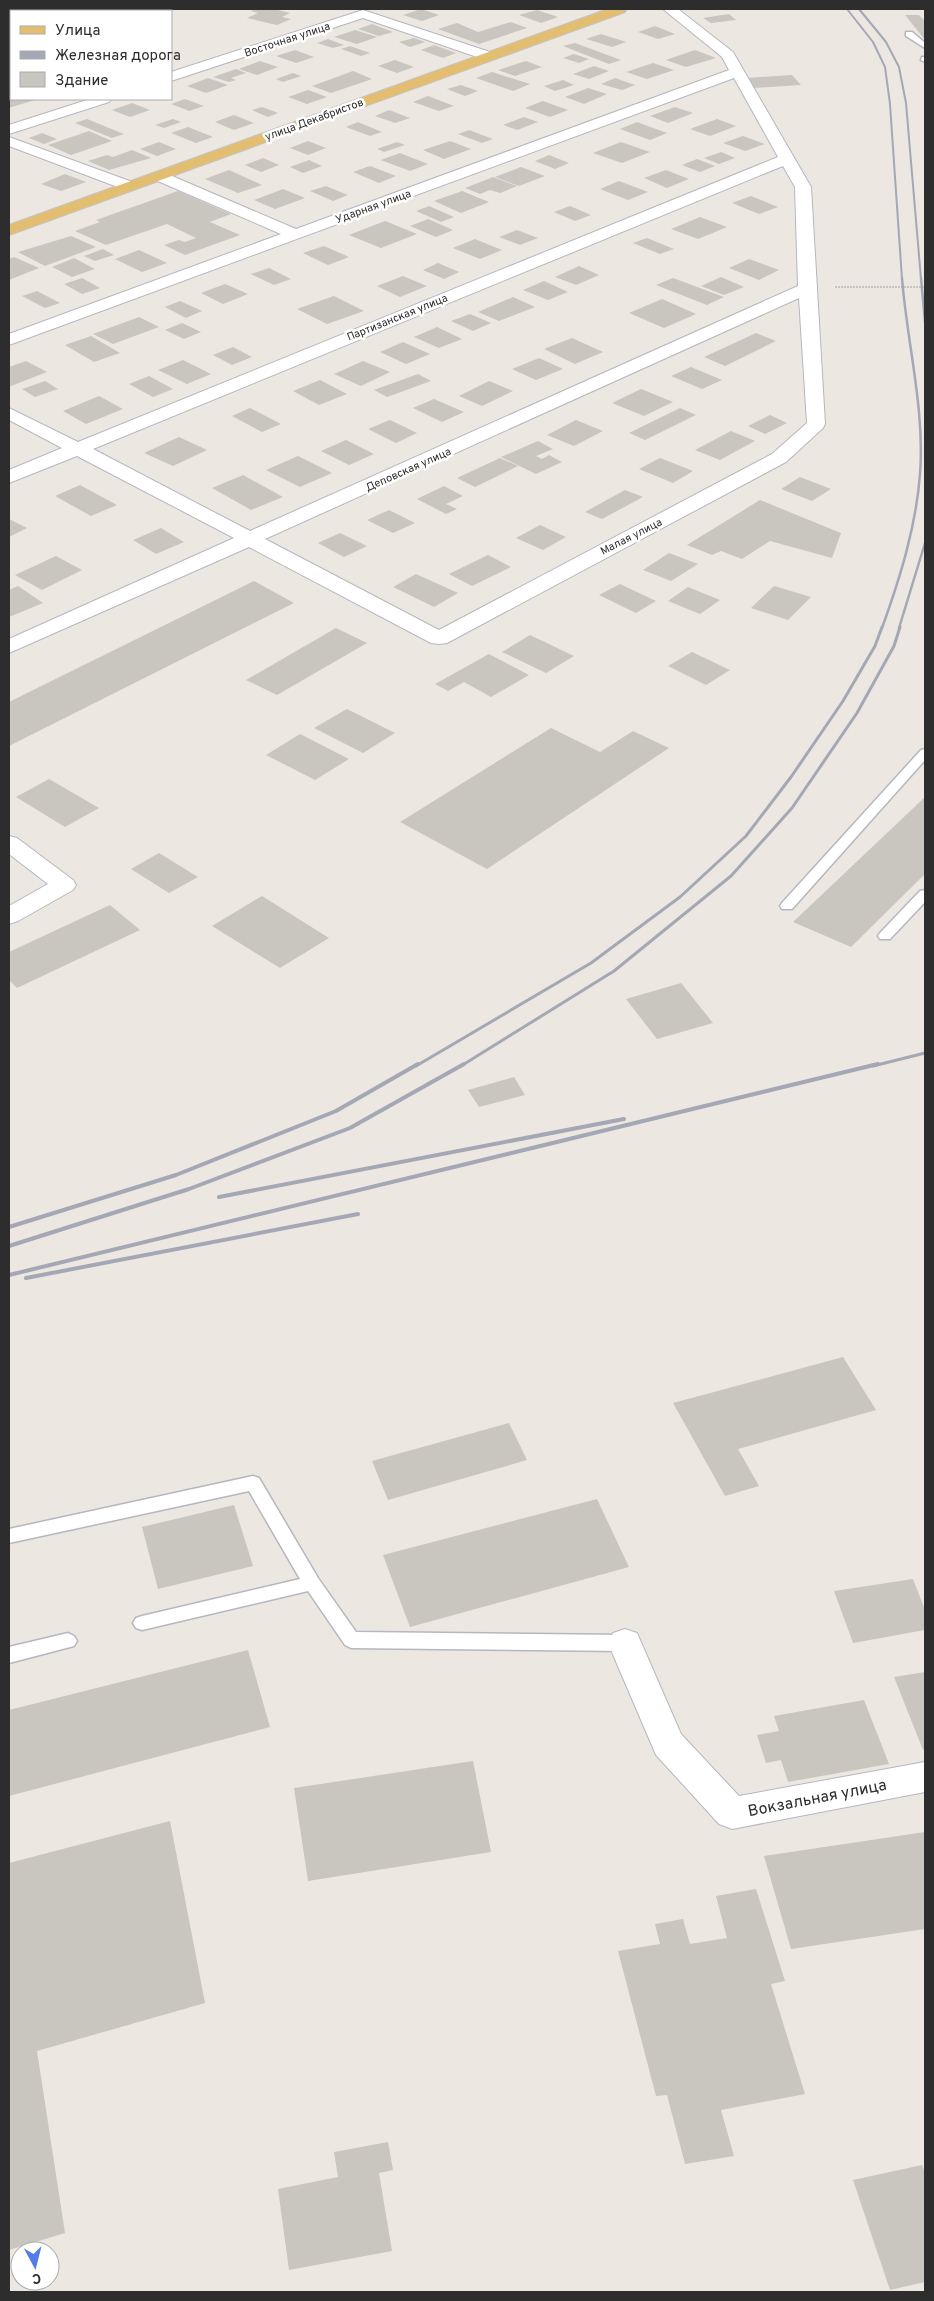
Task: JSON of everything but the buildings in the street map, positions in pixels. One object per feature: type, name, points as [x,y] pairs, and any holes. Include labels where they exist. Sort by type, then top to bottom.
[{"type":"main road","name":"улица Декабристов","points":[[9,230],[620,9]]},
{"type":"street","points":[[670,9],[728,55],[803,187],[807,288]]},
{"type":"street","name":"Восточная улица","points":[[172,77],[363,14],[488,56]]},
{"type":"street","name":"Ударная улица","points":[[9,340],[737,72]]},
{"type":"street","points":[[9,130],[101,100]]},
{"type":"street","points":[[9,141],[129,186]]},
{"type":"street","name":"Партизанская улица","points":[[9,477],[787,159]]},
{"type":"street","points":[[159,176],[294,234]]},
{"type":"street","name":"Малая улица","points":[[251,540],[438,638],[779,458],[816,424],[807,288]]},
{"type":"street","name":"Деповская улица","points":[[9,647],[251,540],[807,288]]},
{"type":"street","points":[[9,414],[251,540]]},
{"type":"street","points":[[9,843],[64,885],[9,916]]},
{"type":"street","name":"Вокзальная улица","points":[[625,1643],[668,1744],[732,1813],[925,1777]]},
{"type":"lane","points":[[909,34],[925,46]]},
{"type":"lane","points":[[787,906],[925,753]]},
{"type":"lane","points":[[885,936],[925,894]]},
{"type":"lane","points":[[9,1536],[253,1483],[312,1583],[352,1640],[625,1643]]},
{"type":"lane","points":[[142,1623],[312,1583]]},
{"type":"lane","points":[[9,1654],[68,1641]]},
{"type":"path","points":[[807,288],[872,286],[925,288]]},
{"type":"railway","points":[[847,9],[873,42],[885,67],[890,104],[902,279]]},
{"type":"railway","points":[[859,9],[886,42],[899,67],[906,103],[921,279]]},
{"type":"railway","points":[[882,628],[911,533],[920,474],[921,450],[918,401],[902,278]]},
{"type":"railway","points":[[921,278],[925,322]]},
{"type":"railway","points":[[899,628],[925,543]]},
{"type":"railway","points":[[416,1066],[591,963],[680,897],[746,836],[791,777],[843,701],[875,646],[882,627]]},
{"type":"railway","points":[[461,1066],[614,971],[731,876],[792,808],[857,713],[894,646],[900,627]]},
{"type":"railway","points":[[873,1066],[925,1053]]},
{"type":"railway","points":[[9,1227],[176,1175],[336,1111],[418,1064]]},
{"type":"railway","points":[[9,1246],[189,1189],[350,1128],[464,1064]]},
{"type":"railway","points":[[9,1275],[878,1064]]},
{"type":"railway","points":[[219,1197],[624,1119]]},
{"type":"railway","points":[[26,1278],[358,1214]]}]
